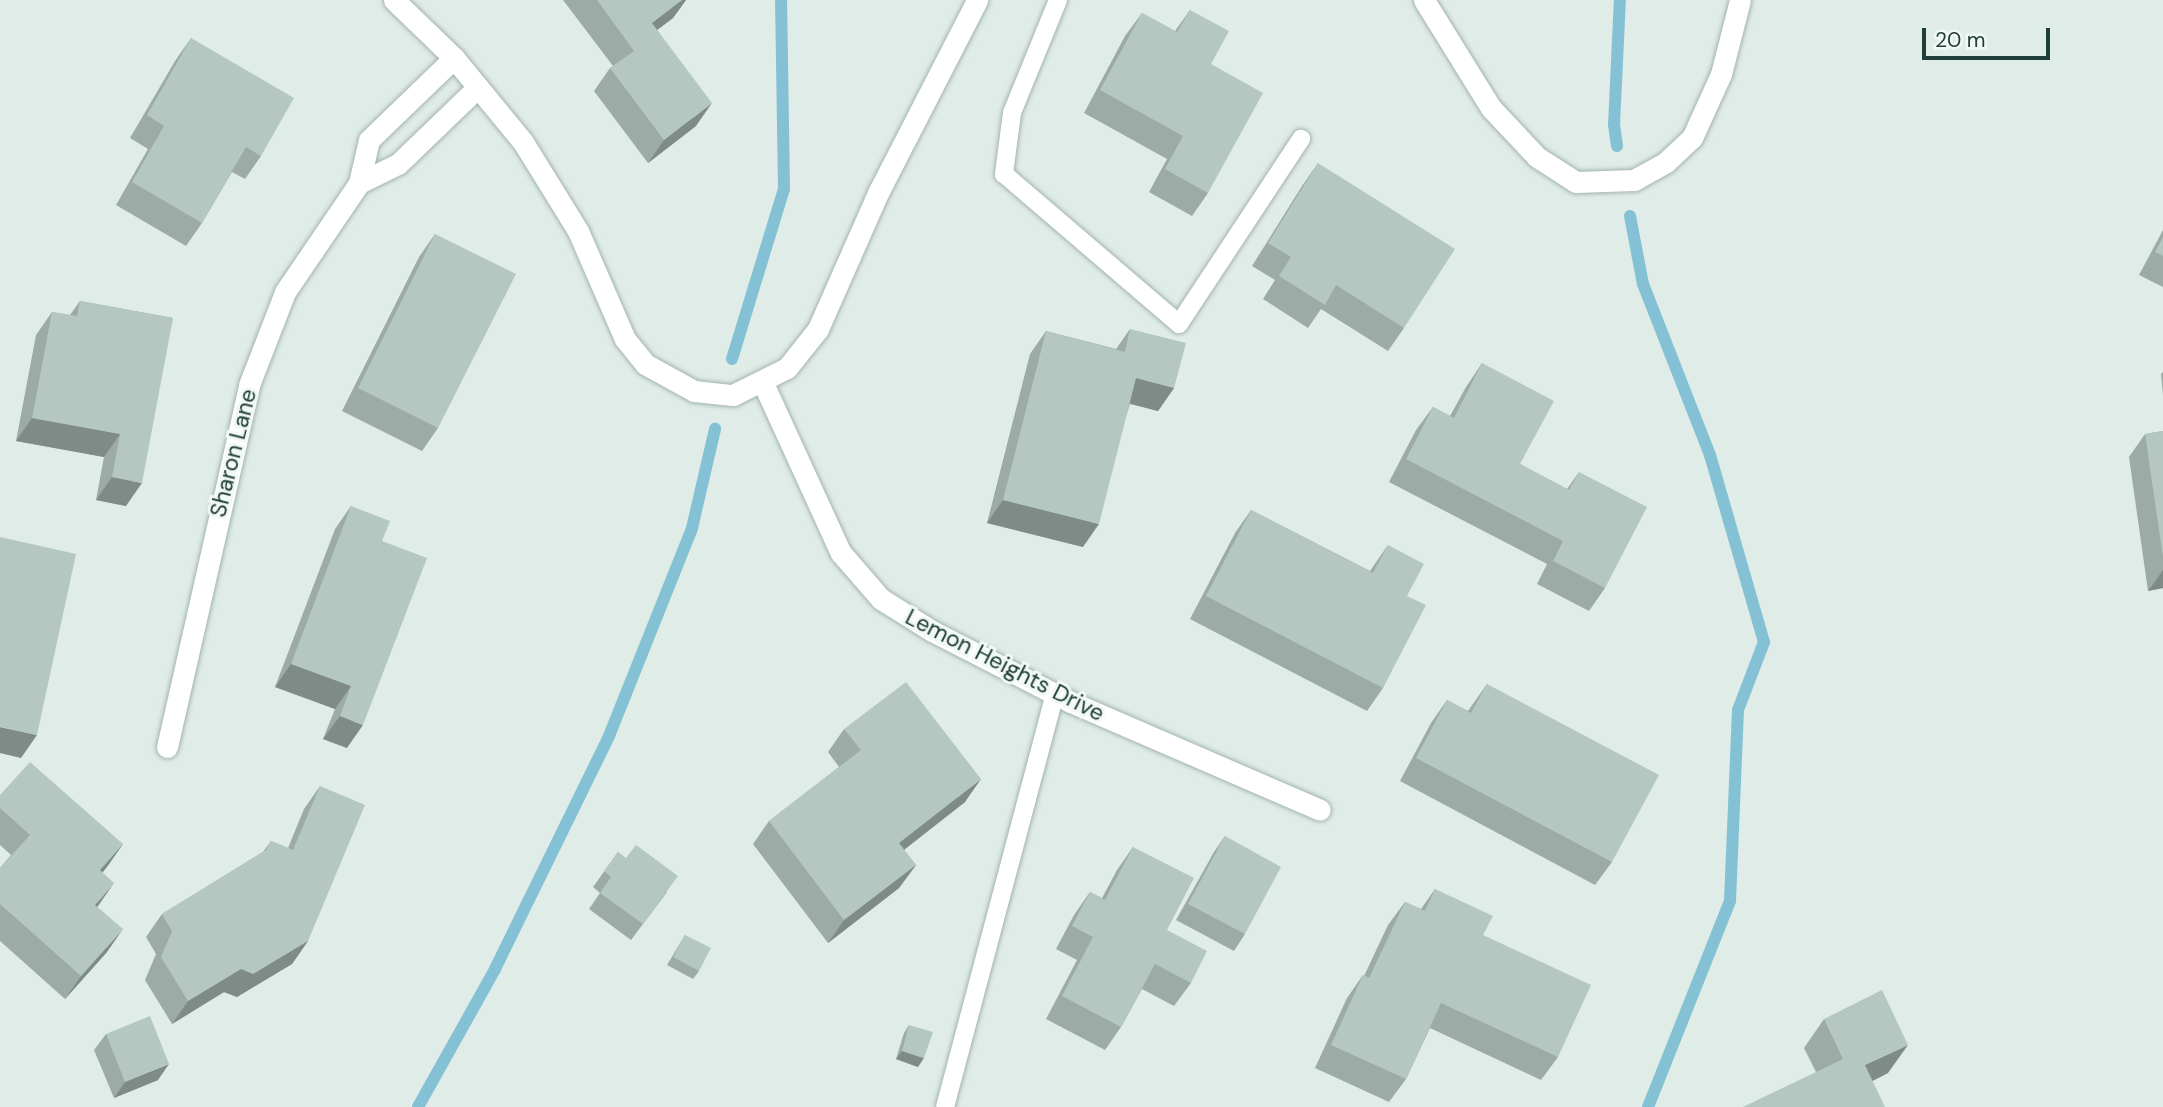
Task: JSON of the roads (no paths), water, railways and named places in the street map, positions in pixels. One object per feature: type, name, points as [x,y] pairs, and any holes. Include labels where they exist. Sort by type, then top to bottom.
[{"type":"street","points":[[394,0],[454,58],[523,142],[578,231],[625,340],[645,364],[694,391],[733,395],[763,383],[787,368],[818,329],[879,191],[977,0]]},
{"type":"street","points":[[1424,0],[1491,108],[1537,157],[1576,182],[1634,180],[1666,162],[1692,138],[1721,74],[1740,0]]},
{"type":"street","name":"Sharon Lane","points":[[167,747],[249,386],[285,292],[359,183],[369,139],[454,58]]},
{"type":"street","name":"Sharon Lane","points":[[359,183],[398,164],[478,87]]},
{"type":"street","name":"Lemon Heights Drive","points":[[763,383],[841,553],[881,599],[932,631],[1055,694],[1320,810]]},
{"type":"lane","points":[[1058,0],[1012,113],[1004,174],[1179,324],[1301,139]]},
{"type":"lane","points":[[945,1107],[1055,694]]},
{"type":"waterway","points":[[732,359],[784,189],[781,0]]},
{"type":"waterway","points":[[1617,146],[1614,125],[1620,0]]},
{"type":"waterway","points":[[1630,216],[1643,284],[1710,455],[1764,642],[1738,710],[1730,901],[1648,1107]]},
{"type":"waterway","points":[[418,1107],[495,969],[609,736],[692,528],[715,429]]}]
